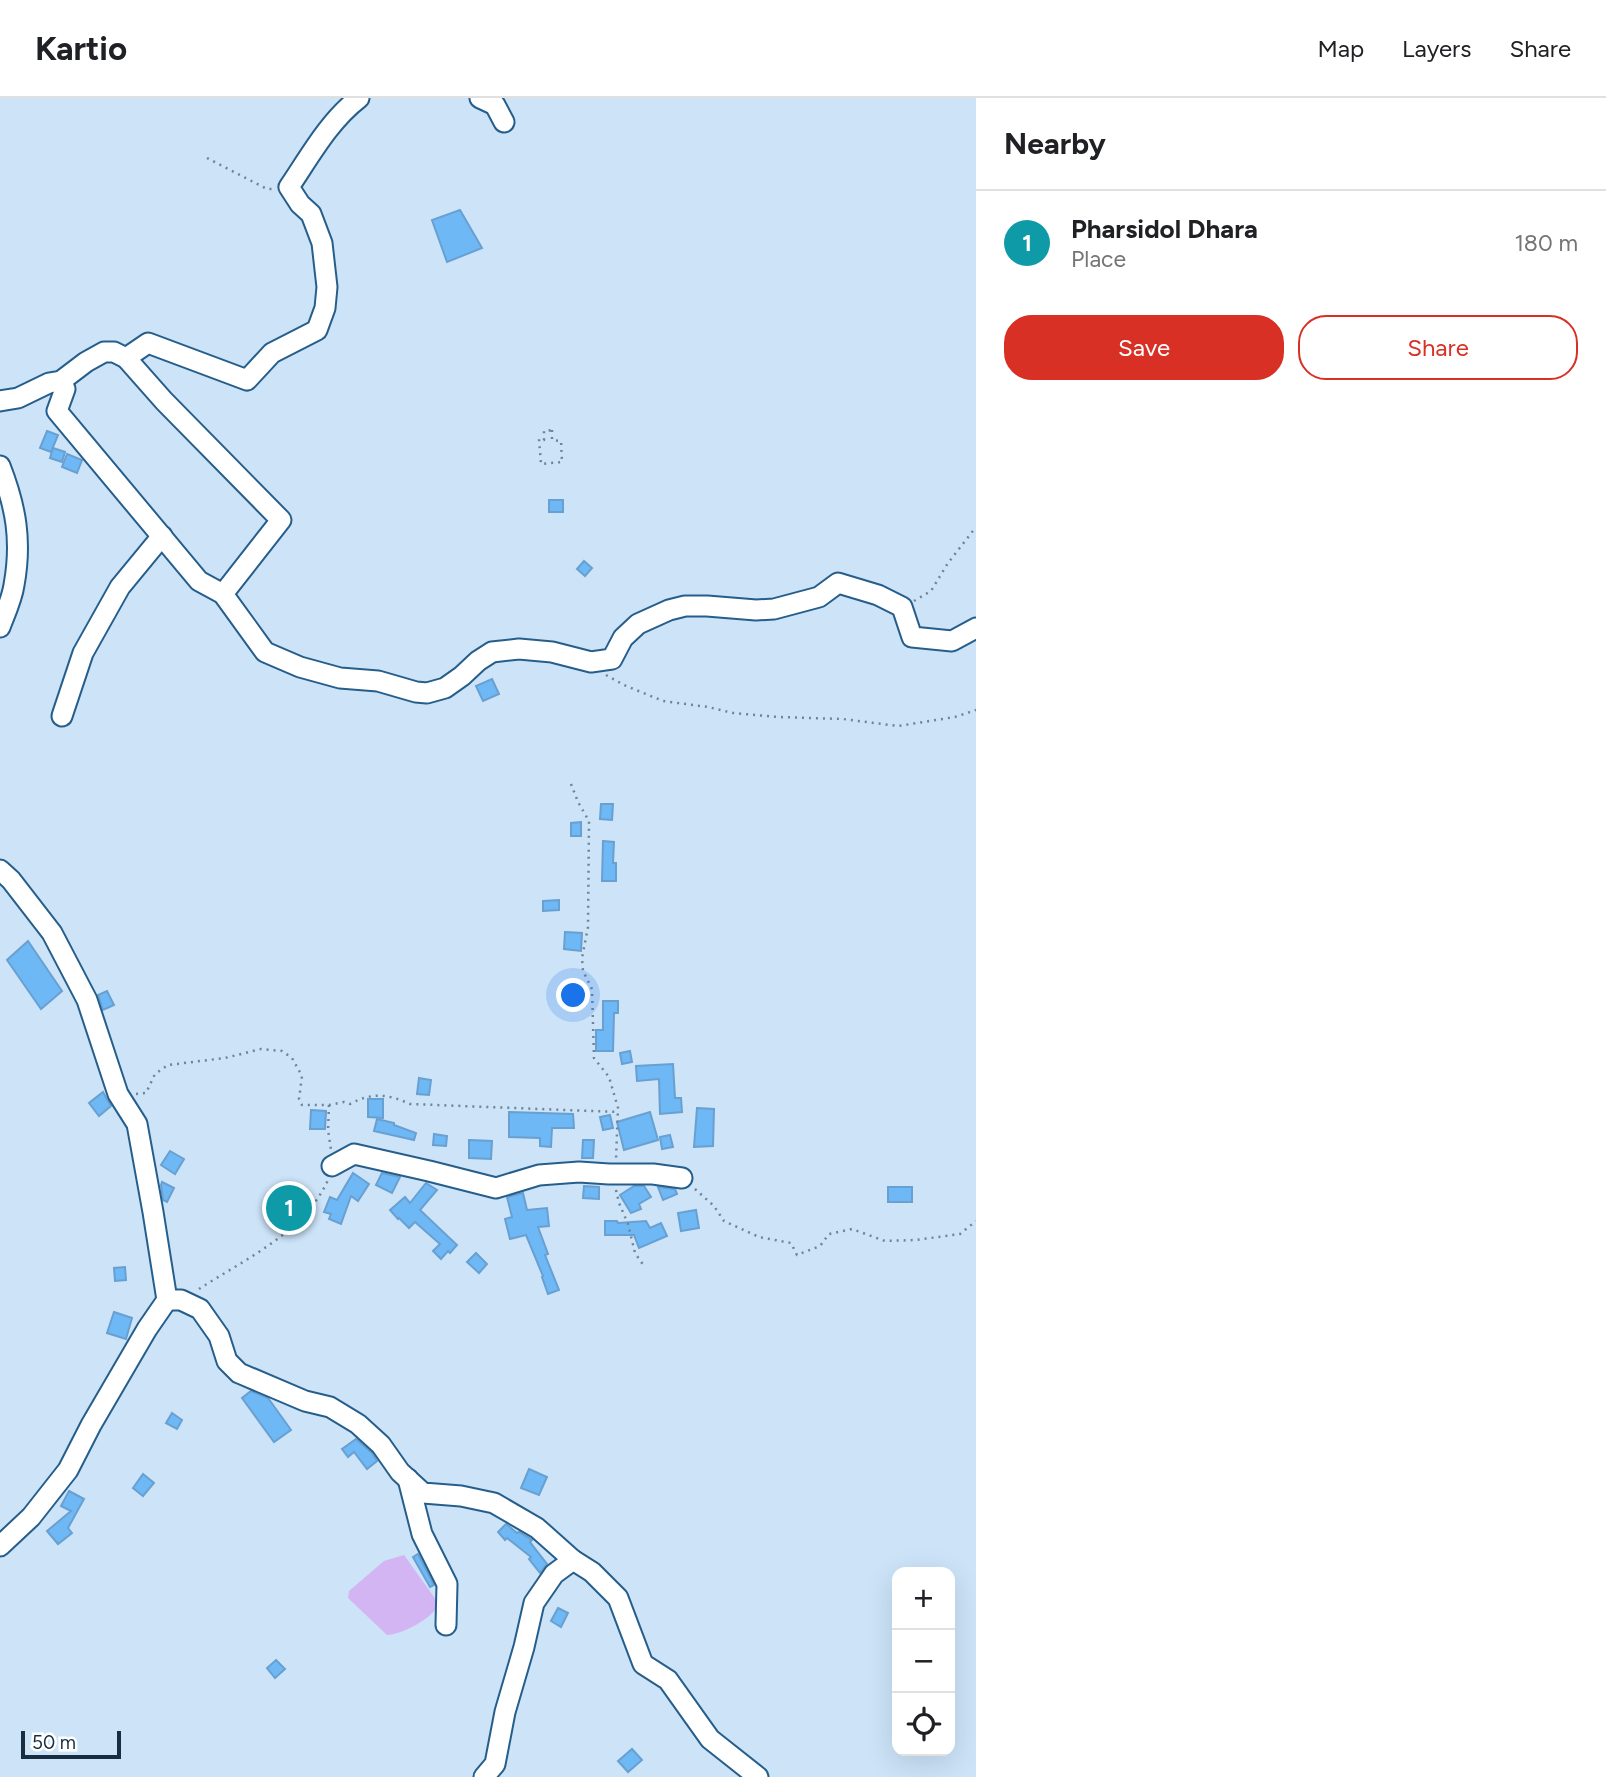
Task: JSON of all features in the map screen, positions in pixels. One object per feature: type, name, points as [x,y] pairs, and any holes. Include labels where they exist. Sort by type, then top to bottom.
[{"type":"street","points":[[126,358],[148,343],[247,380],[272,353],[317,330],[325,308],[327,288],[322,243],[311,214],[300,204],[289,187],[343,110],[359,98]]},
{"type":"street","points":[[480,98],[495,105],[504,122]]},
{"type":"street","points":[[0,401],[18,398],[49,383],[61,381],[104,352],[114,352],[126,358],[164,401],[281,520],[223,594]]},
{"type":"street","points":[[61,381],[65,389],[57,411],[200,581],[223,594],[265,652],[300,667],[340,678],[377,681],[427,693],[445,688],[492,652],[519,649],[552,652],[591,662],[612,659],[623,638],[638,624],[654,615],[685,606],[774,609],[819,597],[838,583],[878,595],[902,607],[912,637],[952,641],[976,628]]},
{"type":"street","points":[[0,466],[16,515],[18,550],[14,588],[0,627]]},
{"type":"street","points":[[62,716],[82,653],[120,587],[162,536]]},
{"type":"street","points":[[0,870],[11,880],[52,933],[87,1000],[118,1094],[137,1124],[174,1300]]},
{"type":"street","points":[[331,1166],[354,1154],[496,1188],[539,1175],[579,1172],[653,1174],[682,1178]]},
{"type":"street","points":[[174,1300],[200,1309],[219,1336],[228,1361],[239,1373],[305,1401],[330,1407],[358,1424],[381,1445],[400,1472],[423,1493],[461,1496],[494,1503],[537,1528],[573,1560],[592,1572],[618,1598],[643,1664],[668,1680],[710,1739],[758,1777]]},
{"type":"street","points":[[0,1546],[32,1517],[68,1470],[90,1425],[148,1329],[174,1300]]},
{"type":"street","points":[[408,1479],[422,1534],[447,1584],[446,1625]]},
{"type":"street","points":[[484,1777],[495,1765],[505,1712],[534,1603],[554,1574],[573,1560]]},
{"type":"path","points":[[207,158],[267,189],[289,187]]},
{"type":"path","points":[[552,430],[552,440],[561,441],[562,462],[541,464],[538,439],[544,440],[544,431],[552,430]]},
{"type":"path","points":[[902,607],[931,591],[937,578],[976,527]]},
{"type":"path","points":[[591,662],[608,677],[663,701],[733,713],[843,719],[898,726],[955,717],[976,710]]},
{"type":"path","points":[[571,784],[589,821],[588,926],[582,958],[583,971],[592,989],[594,1058],[609,1077],[618,1112],[614,1182],[635,1254],[644,1266]]},
{"type":"path","points":[[118,1094],[146,1093],[155,1074],[168,1065],[225,1058],[261,1049],[282,1051],[292,1058],[302,1076],[299,1099],[302,1105],[344,1102],[350,1104],[363,1097],[393,1096],[410,1104],[618,1112]]},
{"type":"path","points":[[174,1300],[278,1240],[306,1215],[324,1191],[331,1173],[329,1105]]},
{"type":"path","points":[[682,1178],[714,1206],[724,1221],[759,1237],[791,1243],[797,1255],[820,1246],[829,1234],[841,1231],[852,1229],[885,1241],[916,1240],[960,1234],[976,1221]]},
{"type":"shaded area","points":[[404,1555],[439,1604],[431,1615],[417,1624],[387,1635],[348,1598],[349,1591],[384,1561]]},
{"type":"building","points":[[460,210],[482,248],[447,262],[432,220]]},
{"type":"building","points":[[47,431],[58,435],[51,452],[40,448]]},
{"type":"building","points":[[53,448],[65,452],[62,462],[50,458]]},
{"type":"building","points":[[67,454],[82,460],[77,473],[62,467]]},
{"type":"building","points":[[549,500],[563,500],[563,512],[549,512]]},
{"type":"building","points":[[584,561],[592,568],[585,576],[577,569]]},
{"type":"building","points":[[492,679],[499,694],[483,701],[476,686]]},
{"type":"building","points":[[601,804],[613,804],[612,820],[600,819]]},
{"type":"building","points":[[581,822],[581,836],[571,836],[571,823]]},
{"type":"building","points":[[603,841],[614,842],[616,881],[602,881]]},
{"type":"building","points":[[559,900],[559,910],[543,911],[543,901]]},
{"type":"building","points":[[565,932],[582,933],[581,951],[564,949]]},
{"type":"building","points":[[28,941],[62,991],[41,1009],[7,960]]},
{"type":"building","points":[[107,991],[114,1005],[103,1010],[98,995]]},
{"type":"building","points":[[603,1001],[618,1001],[618,1013],[614,1013],[613,1051],[596,1051],[596,1030],[603,1030]]},
{"type":"building","points":[[630,1051],[632,1062],[622,1064],[620,1053]]},
{"type":"building","points":[[673,1064],[675,1098],[681,1098],[682,1112],[660,1114],[659,1079],[637,1081],[636,1066]]},
{"type":"building","points":[[419,1078],[431,1080],[429,1095],[417,1094]]},
{"type":"building","points":[[103,1092],[111,1106],[99,1116],[89,1103]]},
{"type":"building","points":[[368,1099],[383,1099],[383,1118],[368,1117]]},
{"type":"building","points":[[697,1108],[714,1109],[713,1146],[694,1147]]},
{"type":"building","points":[[311,1110],[326,1111],[325,1129],[310,1129]]},
{"type":"building","points":[[509,1112],[573,1114],[574,1128],[552,1128],[551,1147],[540,1146],[540,1138],[509,1137]]},
{"type":"building","points":[[650,1112],[658,1140],[624,1150],[617,1122]]},
{"type":"building","points":[[610,1115],[613,1128],[603,1130],[600,1117]]},
{"type":"building","points":[[377,1119],[416,1133],[414,1140],[374,1131]]},
{"type":"building","points":[[434,1134],[447,1136],[446,1146],[433,1145]]},
{"type":"building","points":[[670,1135],[673,1147],[662,1149],[660,1137]]},
{"type":"building","points":[[469,1140],[492,1141],[491,1159],[469,1158]]},
{"type":"building","points":[[583,1140],[594,1140],[593,1158],[582,1158]]},
{"type":"building","points":[[170,1151],[184,1159],[175,1174],[161,1165]]},
{"type":"building","points":[[353,1173],[369,1184],[358,1201],[351,1196],[341,1224],[329,1219],[331,1214],[324,1212],[330,1197],[337,1200]]},
{"type":"building","points":[[382,1173],[400,1177],[392,1193],[376,1185]]},
{"type":"building","points":[[162,1182],[174,1188],[167,1202],[163,1200]]},
{"type":"building","points":[[426,1183],[437,1190],[420,1210],[457,1245],[441,1259],[433,1251],[440,1244],[415,1222],[409,1228],[390,1210],[405,1197],[410,1203]]},
{"type":"building","points":[[584,1186],[599,1187],[599,1199],[583,1198]]},
{"type":"building","points":[[634,1186],[644,1186],[651,1197],[639,1204],[641,1209],[631,1213],[620,1195]]},
{"type":"building","points":[[658,1187],[675,1189],[677,1194],[663,1200]]},
{"type":"building","points":[[888,1187],[912,1187],[912,1202],[888,1202]]},
{"type":"building","points":[[523,1193],[527,1210],[547,1208],[549,1226],[538,1227],[548,1254],[545,1255],[559,1290],[548,1294],[526,1235],[510,1239],[505,1219],[512,1217],[507,1197]]},
{"type":"building","points":[[696,1210],[699,1228],[681,1231],[678,1213]]},
{"type":"building","points":[[605,1221],[646,1221],[650,1228],[661,1223],[667,1236],[639,1248],[634,1235],[605,1235]]},
{"type":"building","points":[[476,1253],[487,1264],[479,1273],[467,1262]]},
{"type":"building","points":[[125,1267],[126,1280],[115,1281],[114,1268]]},
{"type":"building","points":[[114,1312],[132,1318],[126,1339],[107,1333]]},
{"type":"building","points":[[251,1391],[268,1398],[291,1430],[274,1442],[242,1398]]},
{"type":"building","points":[[172,1413],[182,1420],[177,1429],[166,1423]]},
{"type":"building","points":[[356,1439],[377,1461],[367,1469],[354,1452],[348,1457],[342,1449]]},
{"type":"building","points":[[529,1469],[547,1477],[539,1495],[521,1488]]},
{"type":"building","points":[[143,1474],[154,1483],[143,1496],[133,1488]]},
{"type":"building","points":[[69,1491],[84,1499],[68,1528],[72,1533],[58,1544],[47,1531],[71,1511],[61,1506]]},
{"type":"building","points":[[506,1524],[532,1540],[530,1542],[547,1564],[540,1573],[529,1559],[531,1557],[507,1538],[505,1540],[498,1532]]},
{"type":"building","points":[[418,1554],[434,1585],[430,1587],[413,1557]]},
{"type":"building","points":[[558,1608],[568,1613],[561,1627],[551,1621]]},
{"type":"building","points":[[276,1660],[285,1669],[275,1678],[267,1668]]},
{"type":"building","points":[[632,1749],[642,1760],[628,1772],[618,1761]]},
{"type":"place","name":"Pharsidol Dhara","points":[[289,1208]]}]
